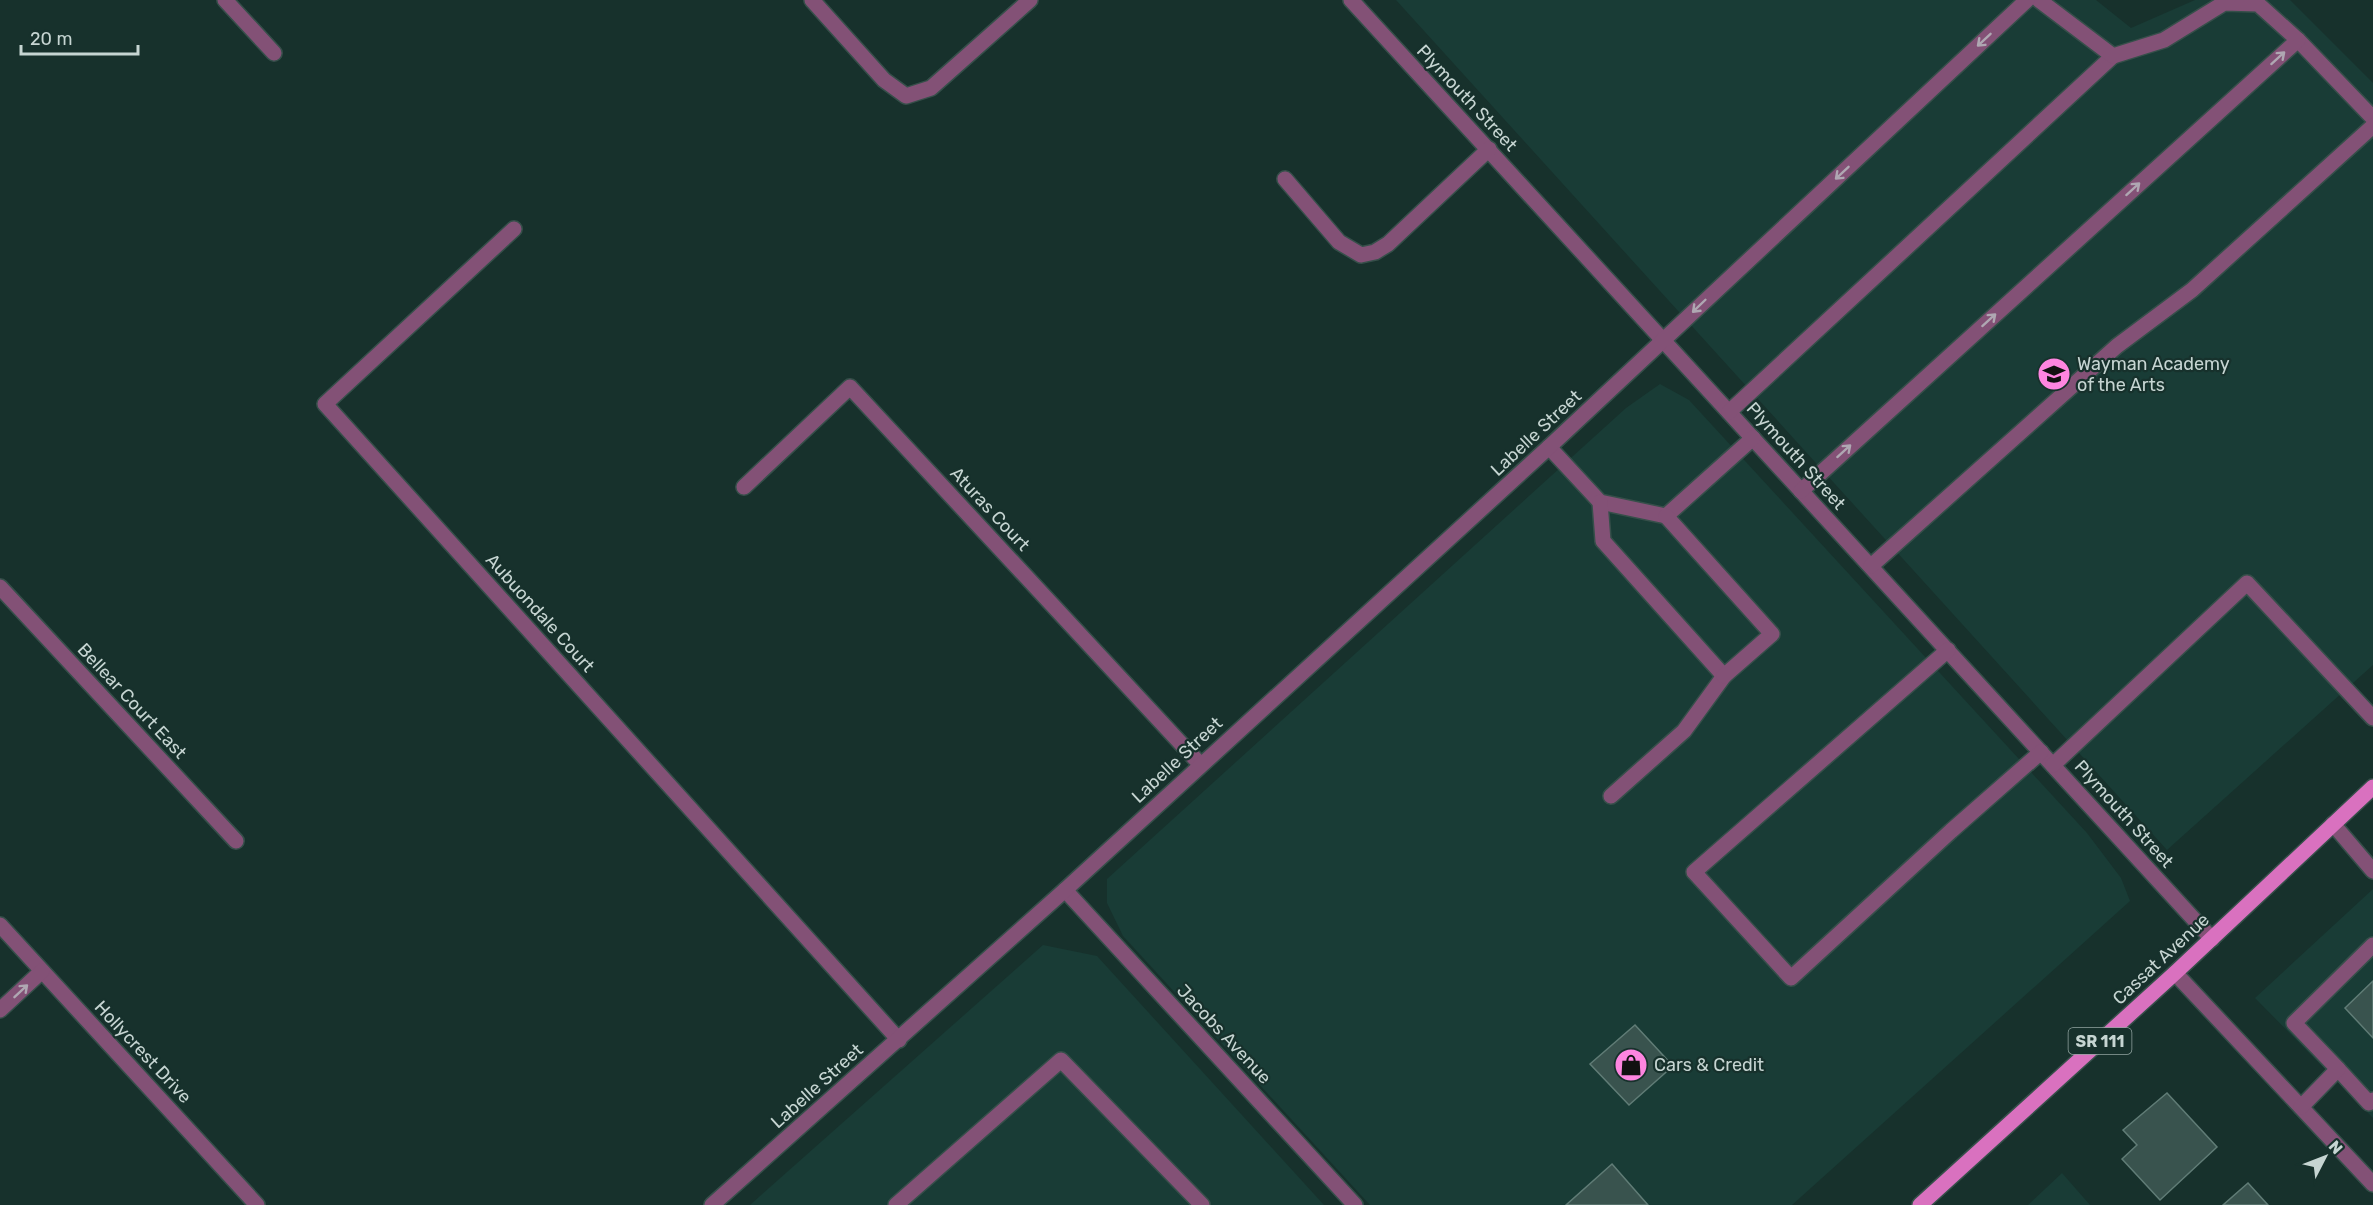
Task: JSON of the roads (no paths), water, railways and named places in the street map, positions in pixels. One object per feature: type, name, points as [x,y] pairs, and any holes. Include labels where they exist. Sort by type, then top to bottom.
[{"type":"main road","name":"Cassat Avenue","points":[[1920,1205],[2212,939],[2373,788]]},
{"type":"street","points":[[225,0],[274,53]]},
{"type":"street","points":[[812,0],[885,80],[906,96],[931,88],[1030,0]]},
{"type":"street","name":"Plymouth Street","points":[[1351,0],[2212,939]]},
{"type":"street","name":"Labelle Street","points":[[712,1205],[1065,890],[1549,447],[2027,0]]},
{"type":"street","points":[[2038,0],[2113,56]]},
{"type":"street","points":[[1729,412],[2113,56],[2164,40],[2224,3],[2258,4],[2298,40],[2373,118]]},
{"type":"street","points":[[1801,491],[2298,40]]},
{"type":"street","points":[[1871,566],[2117,346],[2192,290],[2373,126]]},
{"type":"street","points":[[1285,179],[1339,243],[1361,255],[1375,252],[1388,244],[1488,149]]},
{"type":"street","name":"Aubuondale Court","points":[[514,229],[325,404],[899,1040]]},
{"type":"street","name":"Aturas Court","points":[[744,487],[850,387],[1200,764]]},
{"type":"street","points":[[1666,516],[1752,438]]},
{"type":"street","points":[[1549,447],[1600,502],[1666,516],[1772,634],[1724,676],[1684,731],[1611,796]]},
{"type":"street","points":[[1600,502],[1603,542],[1724,676]]},
{"type":"street","points":[[2053,765],[2247,583],[2373,718]]},
{"type":"street","name":"Bellear Court East","points":[[0,587],[236,841]]},
{"type":"street","points":[[1948,650],[1694,872],[1791,978],[2041,752]]},
{"type":"street","points":[[2333,824],[2373,871]]},
{"type":"street","name":"Jacobs Avenue","points":[[1065,890],[1355,1205]]},
{"type":"street","name":"Hollycrest Drive","points":[[0,925],[258,1205]]},
{"type":"street","points":[[2371,1101],[2294,1023],[2373,945]]},
{"type":"street","points":[[0,1010],[42,971]]},
{"type":"street","points":[[2175,973],[2373,1184]]},
{"type":"street","points":[[896,1205],[1061,1060],[1202,1205]]},
{"type":"street","points":[[2301,1107],[2338,1069]]},
{"type":"place","name":"Wayman Academy of the Arts","points":[[2054,374]]},
{"type":"place","name":"Cars & Credit","points":[[1631,1065]]}]
